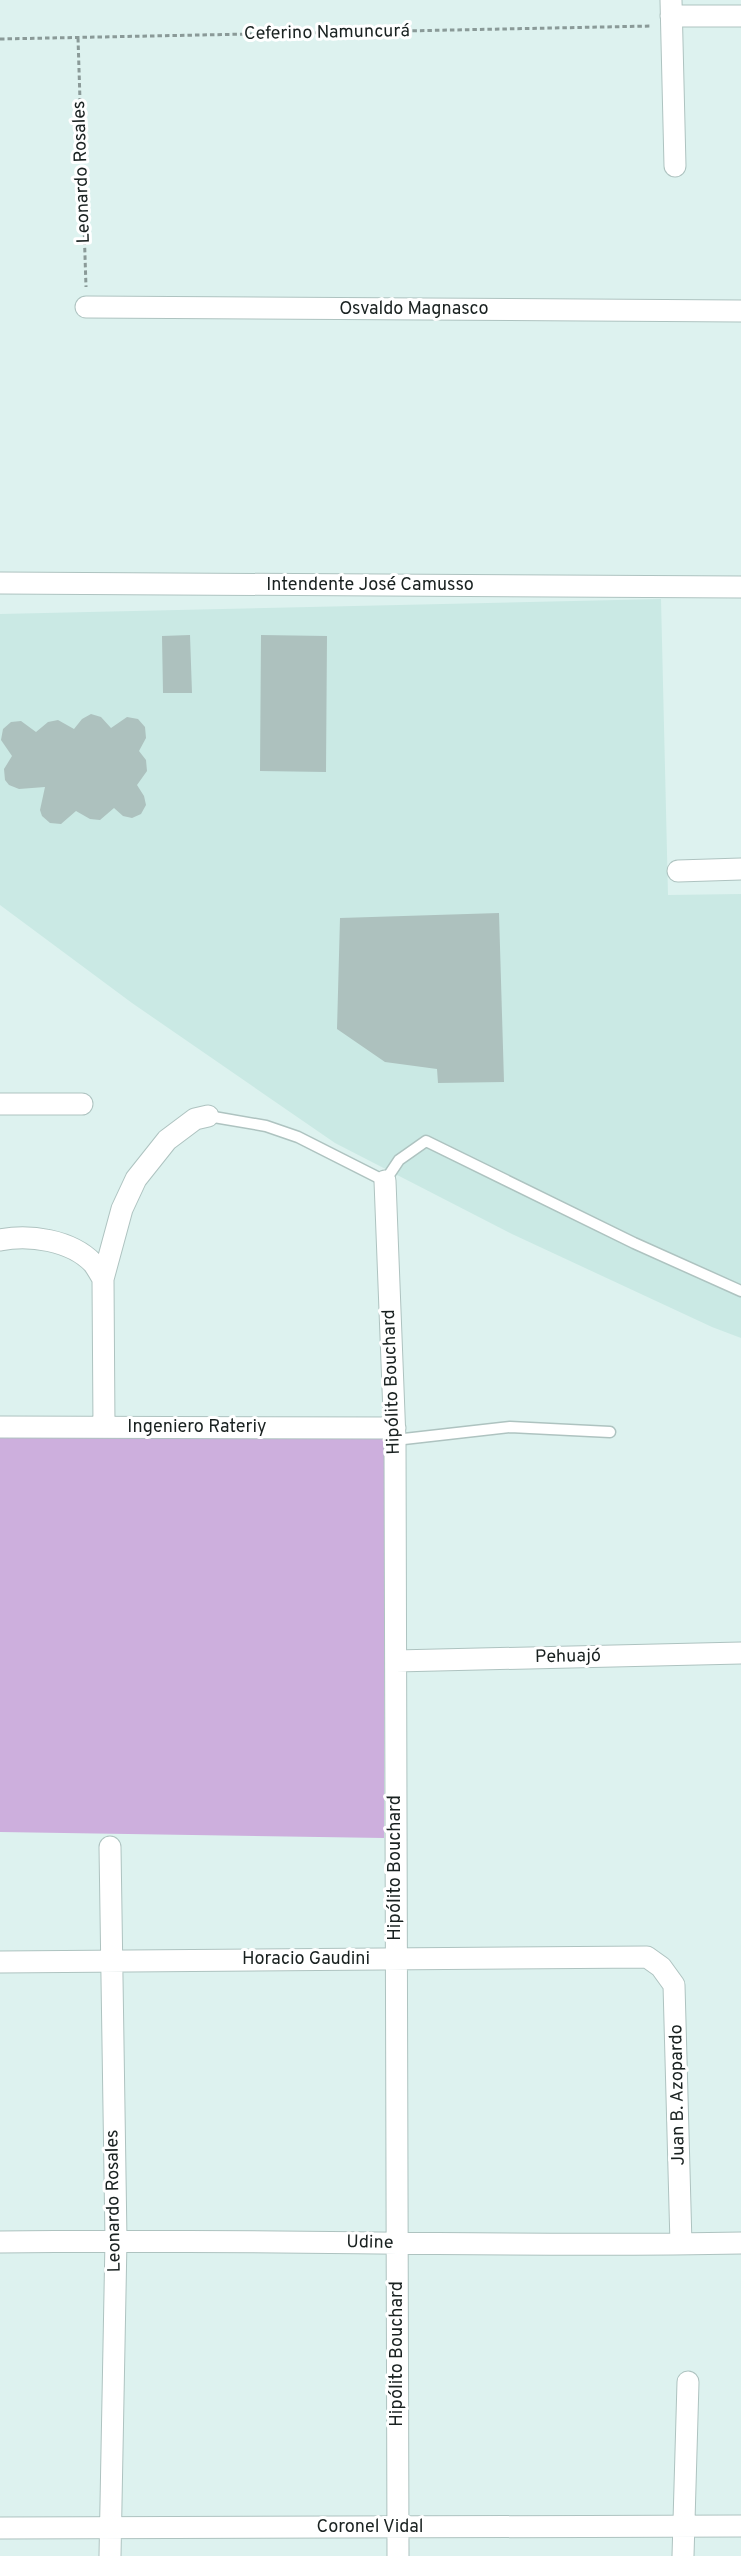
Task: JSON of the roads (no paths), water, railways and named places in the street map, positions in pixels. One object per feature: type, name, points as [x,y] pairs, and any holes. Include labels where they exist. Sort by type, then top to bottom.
[{"type":"street","points":[[675,166],[665,14],[741,16]]},
{"type":"street","name":"Osvaldo Magnasco","points":[[86,307],[741,311]]},
{"type":"street","name":"Intendente José Camusso","points":[[0,583],[741,587]]},
{"type":"street","points":[[678,871],[741,869]]},
{"type":"street","points":[[0,1104],[82,1104]]},
{"type":"street","points":[[104,1427],[103,1279],[122,1209],[136,1179],[167,1140],[195,1119],[208,1116]]},
{"type":"street","name":"Hipólito Bouchard","points":[[385,1181],[395,1434],[398,2556]]},
{"type":"street","points":[[0,1240],[18,1236],[57,1243],[93,1263],[103,1279]]},
{"type":"street","name":"Ingeniero Rateriy","points":[[0,1427],[104,1427],[395,1434]]},
{"type":"street","name":"Pehuajó","points":[[396,1661],[741,1653]]},
{"type":"street","name":"Leonardo Rosales","points":[[110,1847],[116,2240],[110,2556]]},
{"type":"street","name":"Horacio Gaudini","points":[[0,1962],[647,1957]]},
{"type":"street","name":"Juan B. Azopardo","points":[[647,1957],[661,1967],[674,1986],[681,2244]]},
{"type":"street","name":"Udine","points":[[0,2242],[116,2240],[396,2244],[681,2244],[741,2242]]},
{"type":"street","points":[[683,2556],[682,2526],[688,2382]]},
{"type":"street","name":"Coronel Vidal","points":[[0,2528],[741,2526]]},
{"type":"lane","points":[[208,1116],[266,1126],[297,1137],[385,1181],[399,1160],[426,1141],[634,1243],[741,1291]]},
{"type":"lane","points":[[395,1434],[510,1427],[610,1432]]}]
